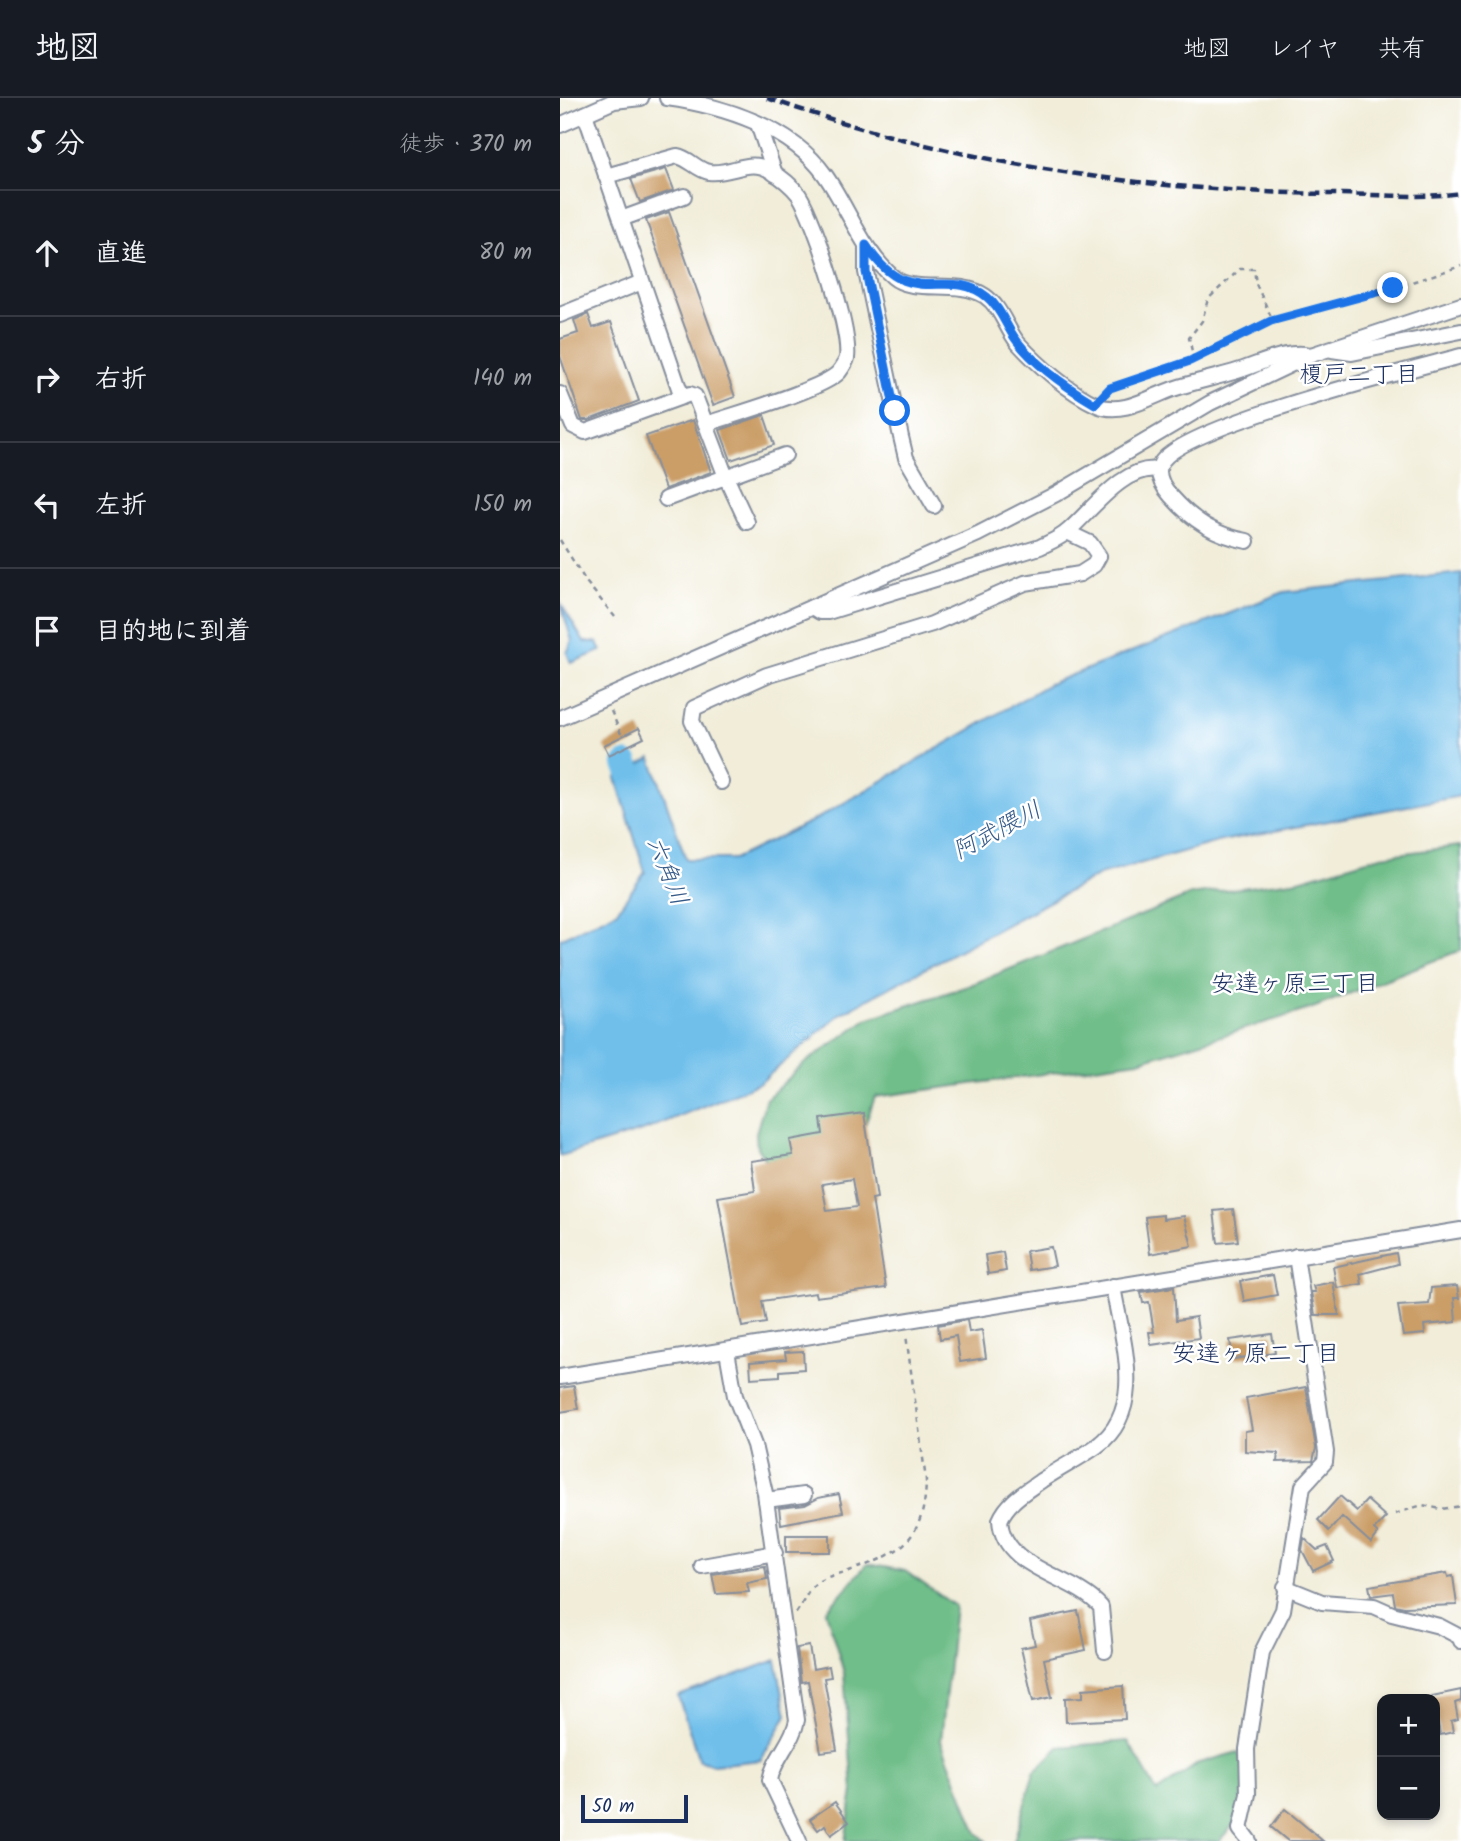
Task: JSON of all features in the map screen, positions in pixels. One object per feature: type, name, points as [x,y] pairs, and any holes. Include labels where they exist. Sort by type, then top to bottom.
[{"type":"street","points":[[560,125],[614,102],[642,98]]},
{"type":"street","points":[[667,98],[697,102],[758,124],[793,143],[814,162],[866,245],[895,279],[920,285],[961,287],[986,296],[1017,341],[1034,358],[1095,404],[1119,409],[1180,386],[1273,359],[1301,353],[1311,355]]},
{"type":"street","points":[[584,114],[682,397]]},
{"type":"street","points":[[758,124],[775,174]]},
{"type":"street","points":[[606,176],[677,156],[708,172],[750,165],[775,174],[792,187],[804,205],[827,265],[847,357],[838,374],[831,378],[706,424]]},
{"type":"street","points":[[621,219],[684,196]]},
{"type":"street","points":[[866,245],[866,272],[903,447],[918,481],[934,506]]},
{"type":"street","points":[[560,315],[642,282]]},
{"type":"street","points":[[560,719],[991,528],[1210,403],[1295,365],[1311,355],[1461,305]]},
{"type":"street","points":[[1331,349],[1352,353],[1461,331]]},
{"type":"street","points":[[1158,470],[1171,452],[1238,421],[1306,398],[1461,356]]},
{"type":"street","points":[[560,394],[573,426],[585,432],[690,394],[695,396],[726,477],[747,522]]},
{"type":"street","points":[[666,499],[785,455]]},
{"type":"street","points":[[812,607],[820,612],[828,612],[1040,547],[1067,532],[1093,503],[1118,486],[1146,469],[1158,470]]},
{"type":"street","points":[[1158,470],[1168,492],[1188,514],[1210,530],[1247,541]]},
{"type":"street","points":[[722,782],[692,721],[694,708],[767,675],[932,624],[1025,583],[1080,574],[1094,565],[1099,556],[1090,543],[1067,532]]},
{"type":"street","points":[[560,1377],[1461,1230]]},
{"type":"street","points":[[1249,1841],[1240,1829],[1248,1794],[1247,1749],[1262,1652],[1283,1610],[1303,1486],[1325,1462],[1326,1452],[1296,1256]]},
{"type":"street","points":[[1105,1651],[1101,1607],[1078,1588],[1015,1553],[1005,1542],[1000,1520],[1010,1504],[1098,1445],[1121,1419],[1127,1404],[1128,1386],[1113,1286]]},
{"type":"street","points":[[727,1351],[735,1396],[754,1445],[766,1500],[797,1720],[789,1741],[772,1769],[770,1780],[799,1841]]},
{"type":"street","points":[[766,1500],[804,1495]]},
{"type":"street","points":[[702,1566],[775,1553]]},
{"type":"street","points":[[1285,1587],[1322,1602],[1374,1606],[1392,1614],[1439,1626],[1461,1641]]},
{"type":"path","points":[[1095,404],[1110,388],[1194,360],[1273,321],[1378,293],[1461,266]]},
{"type":"path","points":[[1194,360],[1189,338],[1202,321],[1208,299],[1240,269],[1254,269],[1256,284],[1273,321]]},
{"type":"path","points":[[560,540],[587,583],[615,617]]},
{"type":"path","points":[[605,698],[622,736]]},
{"type":"path","points":[[783,1631],[813,1586],[882,1560],[900,1550],[915,1534],[926,1499],[926,1480],[904,1321]]},
{"type":"path","points":[[1395,1514],[1422,1505],[1441,1509],[1461,1506]]},
{"type":"green space","points":[[1461,846],[1461,950],[1310,1009],[1139,1061],[875,1097],[851,1164],[782,1169],[763,1157],[757,1148],[756,1133],[766,1099],[805,1063],[867,1019],[968,986],[1191,895],[1299,880],[1381,856]]},
{"type":"green space","points":[[867,1564],[905,1571],[955,1606],[941,1741],[977,1833],[986,1841],[845,1841],[853,1791],[844,1673],[826,1611]]},
{"type":"green space","points":[[1128,1741],[1157,1792],[1199,1763],[1238,1752],[1258,1797],[1219,1841],[1014,1841],[1034,1772],[1059,1747]]},
{"type":"water","name":"阿武隈川","points":[[1461,573],[1461,796],[1221,841],[1099,875],[840,1014],[760,1083],[645,1130],[560,1156],[560,939],[616,912],[645,872],[616,778],[651,758],[686,859],[734,859],[818,818],[1049,684],[1284,592]]},
{"type":"water","points":[[560,602],[584,642],[597,642],[601,651],[571,663],[567,653],[572,641]]},
{"type":"water","points":[[776,1660],[787,1715],[761,1760],[713,1765],[699,1760],[678,1696]]},
{"type":"building","points":[[666,169],[674,190],[640,202],[631,179]]},
{"type":"building","points":[[669,212],[735,397],[713,405],[646,220]]},
{"type":"building","points":[[588,314],[593,328],[611,322],[639,401],[589,420],[582,420],[560,356],[560,339],[578,333],[574,320]]},
{"type":"building","points":[[764,415],[774,445],[731,460],[720,430]]},
{"type":"building","points":[[693,420],[711,472],[665,489],[646,436]]},
{"type":"building","points":[[639,728],[644,738],[609,755],[604,745]]},
{"type":"building","points":[[864,1113],[877,1198],[872,1199],[886,1288],[816,1297],[815,1293],[762,1301],[766,1323],[742,1327],[718,1197],[755,1191],[751,1161],[793,1155],[790,1140],[823,1134],[821,1119]],"holes":[[[852,1179],[857,1207],[827,1211],[822,1184]]]},
{"type":"building","points":[[1233,1209],[1238,1241],[1218,1243],[1214,1211]]},
{"type":"building","points":[[1163,1215],[1163,1219],[1184,1216],[1192,1246],[1150,1254],[1145,1217]]},
{"type":"building","points":[[1051,1247],[1055,1266],[1029,1270],[1026,1251]]},
{"type":"building","points":[[1003,1252],[1006,1271],[988,1274],[985,1255]]},
{"type":"building","points":[[1396,1253],[1398,1264],[1360,1274],[1362,1284],[1337,1288],[1333,1267]]},
{"type":"building","points":[[1273,1275],[1277,1295],[1244,1301],[1240,1281]]},
{"type":"building","points":[[1333,1282],[1339,1315],[1315,1315],[1311,1292],[1315,1292],[1313,1286]]},
{"type":"building","points":[[1457,1286],[1459,1298],[1454,1298],[1456,1322],[1424,1325],[1425,1334],[1403,1336],[1398,1306],[1429,1304],[1431,1288]]},
{"type":"building","points":[[1174,1287],[1176,1320],[1196,1317],[1199,1338],[1151,1345],[1149,1332],[1154,1332],[1149,1302],[1143,1303],[1141,1292]]},
{"type":"building","points":[[967,1320],[969,1332],[982,1330],[986,1358],[960,1362],[956,1336],[940,1339],[938,1325]]},
{"type":"building","points":[[1272,1334],[1275,1353],[1233,1359],[1230,1340]]},
{"type":"building","points":[[803,1351],[804,1369],[780,1371],[780,1376],[751,1378],[750,1362],[786,1359],[785,1352]]},
{"type":"building","points":[[574,1386],[578,1409],[560,1412],[560,1388]]},
{"type":"building","points":[[1306,1387],[1316,1448],[1313,1461],[1277,1462],[1278,1453],[1245,1451],[1245,1431],[1252,1430],[1246,1398]]},
{"type":"building","points":[[839,1494],[843,1512],[781,1524],[779,1508],[805,1505],[818,1498]]},
{"type":"building","points":[[1340,1496],[1357,1511],[1367,1500],[1386,1517],[1374,1530],[1378,1534],[1371,1543],[1342,1517],[1329,1531],[1318,1520]]},
{"type":"building","points":[[786,1535],[830,1535],[830,1552],[786,1552]]},
{"type":"building","points":[[1304,1538],[1317,1550],[1327,1546],[1334,1561],[1313,1571],[1302,1550]]},
{"type":"building","points":[[765,1566],[767,1579],[747,1583],[749,1592],[716,1594],[712,1574]]},
{"type":"building","points":[[1447,1573],[1448,1577],[1453,1576],[1457,1605],[1404,1607],[1395,1605],[1393,1593],[1371,1596],[1369,1586]]},
{"type":"building","points":[[1078,1611],[1086,1650],[1044,1659],[1052,1697],[1033,1701],[1021,1648],[1035,1645],[1030,1621]]},
{"type":"building","points":[[809,1646],[813,1669],[829,1666],[831,1677],[824,1678],[837,1750],[821,1752],[808,1681],[801,1682],[797,1648]]},
{"type":"building","points":[[1123,1686],[1125,1719],[1066,1722],[1065,1698],[1083,1697],[1083,1689]]},
{"type":"building","points":[[1461,1690],[1461,1701],[1455,1703],[1458,1719],[1451,1721],[1453,1732],[1440,1735],[1440,1694]]},
{"type":"building","points":[[835,1802],[849,1822],[831,1835],[825,1825],[818,1830],[810,1819]]},
{"type":"building","points":[[1285,1809],[1323,1841],[1288,1841],[1271,1827]]},
{"type":"waterway","name":"六角川","points":[[626,764],[643,804]]},
{"type":"railway","points":[[767,98],[904,140],[1044,169],[1115,179],[1257,192],[1412,196],[1461,193]]},
{"type":"district","name":"榎戸二丁目","points":[[1359,374]]},
{"type":"district","name":"安達ヶ原三丁目","points":[[1295,983]]},
{"type":"district","name":"安達ヶ原二丁目","points":[[1256,1353]]},
{"type":"route","points":[[895,411],[866,272],[866,245],[895,279],[920,285],[972,289],[986,296],[1001,314],[1017,341],[1034,358],[1095,404],[1110,388],[1190,361],[1271,321],[1393,288]]}]
